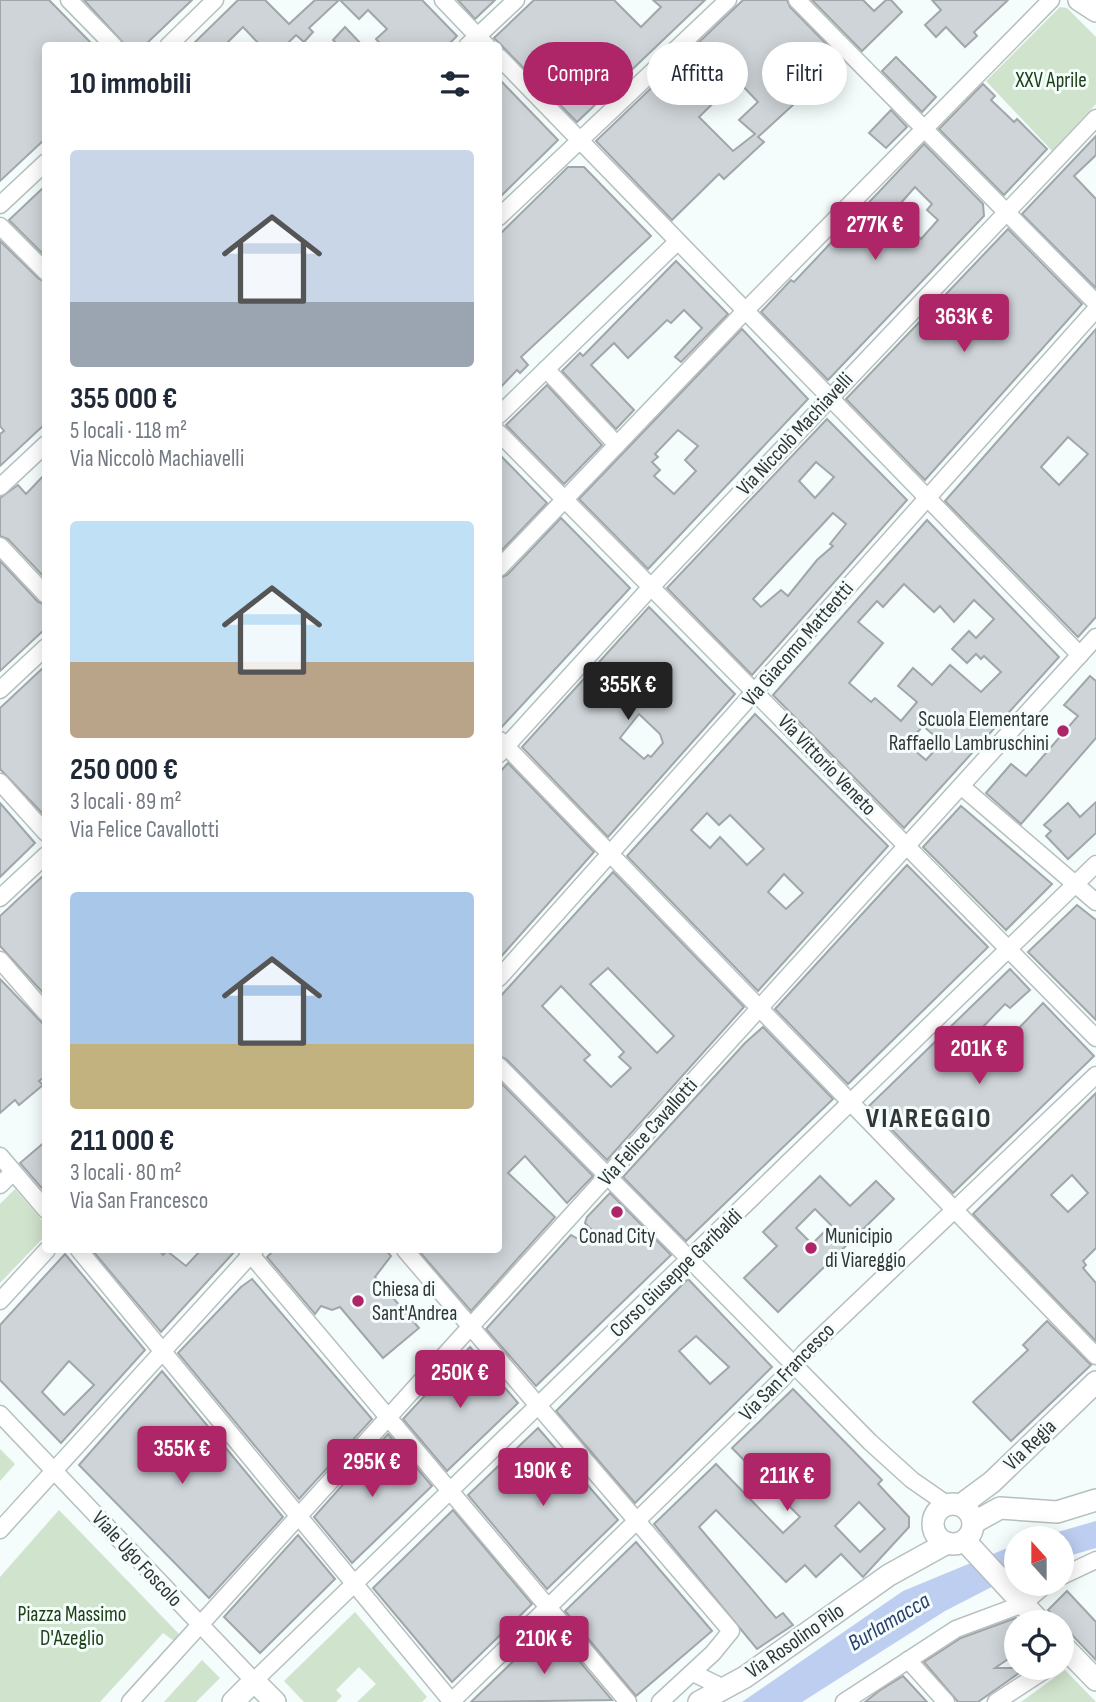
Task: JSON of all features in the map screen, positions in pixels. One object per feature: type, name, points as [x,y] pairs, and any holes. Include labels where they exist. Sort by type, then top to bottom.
[{"type":"street","points":[[69,0],[110,42]]},
{"type":"street","points":[[171,42],[215,0]]},
{"type":"street","points":[[443,0],[477,42],[516,0]]},
{"type":"street","points":[[502,214],[728,0]]},
{"type":"street","points":[[797,0],[1096,303]]},
{"type":"street","points":[[502,565],[923,128],[1051,0]]},
{"type":"street","points":[[1079,0],[1096,9]]},
{"type":"street","points":[[1089,0],[1096,9]]},
{"type":"street","points":[[502,60],[927,499],[1089,650]]},
{"type":"street","name":"Via Niccolò Machiavelli","points":[[502,745],[1096,118]]},
{"type":"street","points":[[0,205],[42,166]]},
{"type":"street","points":[[0,226],[42,268]]},
{"type":"street","points":[[502,412],[677,242]]},
{"type":"street","name":"Via Giacomo Matteotti","points":[[502,975],[1096,309]]},
{"type":"street","points":[[546,369],[617,445]]},
{"type":"street","name":"Via Vittorio Veneto","points":[[502,436],[1096,1038]]},
{"type":"street","points":[[0,487],[42,448]]},
{"type":"street","points":[[0,546],[42,591]]},
{"type":"street","name":"Via Felice Cavallotti","points":[[199,1626],[961,786],[1089,650]]},
{"type":"street","points":[[0,690],[42,651]]},
{"type":"street","points":[[502,747],[611,855],[1096,1356]]},
{"type":"street","points":[[0,782],[42,829]]},
{"type":"street","points":[[961,786],[1096,902]]},
{"type":"street","points":[[0,898],[42,859]]},
{"type":"street","name":"Corso Giuseppe Garibaldi","points":[[254,1681],[1096,864]]},
{"type":"street","points":[[0,960],[42,1008]]},
{"type":"street","points":[[502,1069],[902,1473],[969,1511],[964,1539]]},
{"type":"street","name":"Via San Francesco","points":[[451,1702],[638,1521],[804,1353],[1096,1075]]},
{"type":"street","points":[[0,1156],[42,1205]]},
{"type":"street","points":[[0,1185],[13,1172]]},
{"type":"street","points":[[0,1301],[44,1253]]},
{"type":"street","points":[[82,1253],[301,1516],[451,1702]]},
{"type":"street","points":[[0,1530],[249,1253]]},
{"type":"street","points":[[253,1253],[388,1419],[452,1490],[628,1702]]},
{"type":"street","points":[[408,1253],[731,1631],[693,1673],[660,1702]]},
{"type":"street","name":"Via Regia","points":[[955,1505],[998,1476],[1096,1382]]},
{"type":"street","name":"Viale Ugo Foscolo","points":[[0,1414],[199,1626],[275,1702]]},
{"type":"street","name":"Via Rosolino Pilo","points":[[699,1702],[726,1689],[889,1575],[964,1539],[1000,1508],[1057,1512],[1096,1500]]},
{"type":"street","points":[[955,1505],[938,1511],[933,1525],[939,1538],[964,1539],[1029,1610]]},
{"type":"street","name":"Via Rosolino Pilo","points":[[889,1575],[933,1525]]},
{"type":"street","points":[[1074,1570],[1096,1560]]},
{"type":"street","points":[[844,1702],[956,1629],[1029,1596]]},
{"type":"street","points":[[130,1702],[199,1626]]},
{"type":"street","points":[[908,1660],[946,1702]]},
{"type":"street","points":[[1074,1660],[1096,1680]]},
{"type":"street","points":[[693,1673],[726,1689]]},
{"type":"street","points":[[996,1702],[1030,1680]]},
{"type":"street","points":[[233,1702],[254,1681]]},
{"type":"green space","name":"XXV Aprile","points":[[1060,7],[1067,8],[1096,37],[1096,104],[1052,151],[986,81]]},
{"type":"green space","points":[[15,1189],[42,1220],[42,1239],[0,1283],[0,1204]]},
{"type":"green space","points":[[0,1449],[15,1464],[0,1481]]},
{"type":"green space","name":"Piazza Massimo D'Azeglio","points":[[59,1510],[179,1634],[174,1641],[163,1633],[100,1702],[0,1702],[0,1577]]},
{"type":"green space","points":[[355,1612],[427,1697],[422,1702],[357,1702],[376,1684],[359,1667],[336,1690],[342,1696],[336,1702],[304,1702],[284,1681]]},
{"type":"green space","name":"Piazza Massimo D'Azeglio","points":[[202,1660],[220,1678],[196,1702],[164,1702]]},
{"type":"green space","points":[[1074,1679],[1096,1702],[1021,1702],[1051,1680]]},
{"type":"water","points":[[1096,1521],[1096,1548],[1074,1554],[1074,1527]]},
{"type":"water","name":"Burlamacca","points":[[1004,1549],[1004,1581],[945,1611],[802,1702],[742,1702],[903,1591]]},
{"type":"building","points":[[0,0],[49,0],[90,42],[42,42],[42,142],[0,181]]},
{"type":"building","points":[[84,0],[192,0],[148,42],[122,42]]},
{"type":"building","points":[[238,0],[265,0],[289,24],[315,0],[339,0],[309,28],[313,32],[304,42],[296,35],[289,42],[257,42],[243,27],[228,42],[195,42]]},
{"type":"building","points":[[340,0],[422,0],[457,36],[451,42],[379,42],[376,39],[387,29],[368,10],[359,19]]},
{"type":"building","points":[[458,0],[495,0],[475,19]]},
{"type":"building","points":[[534,0],[614,0],[641,27],[661,7],[653,0],[705,0],[661,42],[647,42],[647,55],[633,69],[633,42],[523,42],[523,67],[502,46],[502,42],[494,38]]},
{"type":"building","points":[[743,0],[787,0],[790,7],[824,42],[762,42],[762,105],[793,105],[758,137],[764,142],[724,179],[719,174],[672,220],[596,141],[647,92],[647,105],[711,105],[699,117],[733,151],[755,134],[739,120],[758,102],[748,92],[748,42],[699,42]]},
{"type":"building","points":[[812,0],[863,0],[874,11],[886,0],[891,0],[902,12],[862,51]]},
{"type":"building","points":[[932,0],[1008,0],[974,32],[977,36],[965,47],[946,27],[936,37],[925,25],[941,10]]},
{"type":"building","points":[[345,27],[359,42],[335,42],[333,40]]},
{"type":"building","points":[[896,57],[936,97],[922,112],[882,71]]},
{"type":"building","points":[[502,82],[558,140],[502,195]]},
{"type":"building","points":[[983,84],[995,96],[991,100],[1014,122],[1017,119],[1047,149],[1004,195],[939,129]]},
{"type":"building","points":[[560,105],[595,105],[577,122]]},
{"type":"building","points":[[891,110],[907,127],[886,148],[869,133]]},
{"type":"building","points":[[1096,136],[1096,155],[1074,176],[1096,199],[1096,288],[1022,214]]},
{"type":"building","points":[[924,144],[983,204],[984,216],[828,380],[761,312],[791,280],[794,282]],"holes":[[[915,187],[932,204],[927,210],[938,220],[921,239],[892,213]]]},
{"type":"building","points":[[568,167],[584,167],[651,236],[521,357],[528,365],[520,373],[517,370],[502,386],[502,232]]},
{"type":"building","points":[[42,189],[42,253],[9,220]]},
{"type":"building","points":[[1008,229],[1082,304],[925,480],[846,399]]},
{"type":"building","points":[[0,241],[42,280],[42,427],[0,466],[0,434],[4,431],[0,426]]},
{"type":"building","points":[[676,261],[728,314],[681,362],[675,357],[702,328],[684,310],[671,323],[667,320],[628,358],[614,343],[591,365],[634,410],[616,429],[562,371],[580,353],[583,356]]},
{"type":"building","points":[[742,329],[808,399],[648,569],[579,499]],"holes":[[[678,430],[698,446],[685,460],[696,471],[674,494],[654,476],[660,470],[652,462],[658,457],[655,454]]]},
{"type":"building","points":[[1096,329],[1096,617],[1078,637],[945,501]],"holes":[[[1068,437],[1088,454],[1059,485],[1041,467]]]},
{"type":"building","points":[[547,385],[602,445],[564,484],[506,425]]},
{"type":"building","points":[[827,419],[907,500],[752,675],[667,588]],"holes":[[[816,462],[834,477],[815,498],[799,481]],[[833,513],[846,524],[830,544],[833,546],[817,560],[788,596],[781,590],[761,607],[753,599]]]},
{"type":"building","points":[[502,457],[547,503],[502,550]]},
{"type":"building","points":[[42,477],[42,575],[8,539],[0,536],[0,498],[18,485],[26,494]]},
{"type":"building","points":[[561,518],[630,588],[502,727],[502,577],[507,575]]},
{"type":"building","points":[[927,520],[1059,657],[904,828],[773,695]],"holes":[[[904,584],[934,612],[940,606],[954,622],[974,600],[994,619],[976,638],[969,631],[952,649],[967,663],[976,654],[981,659],[984,656],[1001,672],[981,692],[950,665],[932,685],[913,668],[898,686],[917,702],[901,721],[875,698],[871,702],[849,683],[883,643],[858,622],[877,601],[883,607]],[[923,726],[942,742],[926,760],[907,744]]]},
{"type":"building","points":[[0,561],[42,604],[42,632],[0,671]]},
{"type":"building","points":[[649,607],[735,694],[608,837],[522,747]],"holes":[[[639,714],[660,734],[663,743],[651,757],[648,755],[644,759],[620,738]]]},
{"type":"building","points":[[42,669],[42,813],[0,769],[0,708]]},
{"type":"building","points":[[1090,676],[1096,681],[1096,738],[1021,824],[986,793],[1011,764],[1026,776],[1078,716],[1064,705]]},
{"type":"building","points":[[755,714],[888,846],[758,991],[627,856]],"holes":[[[707,813],[719,825],[730,815],[764,849],[747,865],[720,837],[710,848],[691,830]],[[784,874],[803,893],[786,909],[768,892]]]},
{"type":"building","points":[[508,763],[594,852],[502,956],[502,770]]},
{"type":"building","points":[[1096,802],[1096,833],[1068,859],[1046,836],[1051,831],[1044,825],[1068,803],[1080,817]]},
{"type":"building","points":[[0,803],[35,843],[0,877]]},
{"type":"building","points":[[961,806],[1052,884],[1006,930],[923,847]]},
{"type":"building","points":[[907,865],[988,947],[848,1084],[775,1009]]},
{"type":"building","points":[[613,872],[744,1007],[607,1160],[502,1057],[502,995]],"holes":[[[608,968],[674,1036],[657,1053],[590,984]],[[561,986],[624,1052],[619,1057],[631,1068],[611,1087],[584,1060],[590,1055],[542,1006]]]},
{"type":"building","points":[[42,877],[42,992],[0,946],[0,916]]},
{"type":"building","points":[[1077,905],[1096,920],[1096,1020],[1028,952]]},
{"type":"building","points":[[1010,969],[1030,990],[1010,1008],[1005,1004],[978,1032],[981,1034],[973,1041],[990,1058],[1043,1003],[1094,1056],[953,1193],[869,1106]]},
{"type":"building","points":[[0,979],[42,1023],[42,1079],[39,1081],[42,1086],[19,1105],[15,1100],[0,1113]]},
{"type":"building","points":[[763,1027],[833,1099],[686,1241],[623,1177],[745,1043]]},
{"type":"building","points":[[502,1084],[593,1176],[567,1203],[525,1156],[508,1173],[555,1217],[471,1311],[421,1253],[502,1253]]},
{"type":"building","points":[[1096,1093],[1096,1248],[1083,1261],[1086,1265],[1083,1268],[1096,1283],[1096,1341],[973,1214]],"holes":[[[1072,1175],[1088,1193],[1068,1212],[1051,1195]]]},
{"type":"building","points":[[42,1144],[42,1188],[20,1163]]},
{"type":"building","name":"Municipio di Viareggio","points":[[820,1176],[850,1206],[876,1181],[894,1199],[778,1312],[744,1278],[777,1246],[763,1232]],"holes":[[[815,1209],[831,1225],[812,1244],[796,1228]]]},
{"type":"building","points":[[610,1193],[671,1255],[536,1386],[486,1329],[571,1235],[580,1240],[591,1229],[585,1223],[587,1217]]},
{"type":"building","points":[[95,1253],[170,1253],[186,1266],[198,1253],[233,1253],[161,1332]]},
{"type":"building","name":"Chiesa di Sant'Andrea","points":[[271,1253],[388,1253],[391,1256],[375,1277],[419,1328],[383,1358],[340,1307],[332,1310],[321,1306],[315,1314],[267,1257]]},
{"type":"building","points":[[65,1254],[145,1350],[61,1443],[0,1380],[0,1325]],"holes":[[[69,1361],[94,1385],[64,1415],[42,1392]]]},
{"type":"building","points":[[252,1279],[372,1419],[299,1499],[178,1353],[241,1287]]},
{"type":"building","points":[[688,1279],[772,1367],[635,1503],[556,1411]],"holes":[[[696,1336],[729,1367],[710,1384],[679,1351]]]},
{"type":"building","points":[[1047,1321],[1091,1365],[1011,1441],[973,1402],[1028,1350],[1023,1345]]},
{"type":"building","points":[[470,1347],[518,1403],[447,1471],[403,1419]]},
{"type":"building","points":[[162,1371],[283,1517],[209,1598],[79,1465]]},
{"type":"building","points":[[793,1389],[882,1480],[878,1484],[909,1517],[909,1527],[863,1577],[841,1554],[816,1577],[805,1565],[786,1582],[716,1510],[699,1527],[776,1618],[783,1613],[793,1625],[757,1649],[654,1524],[716,1464],[783,1533],[800,1517],[732,1448]],"holes":[[[859,1502],[885,1529],[860,1552],[835,1526]]]},
{"type":"building","points":[[538,1428],[618,1520],[547,1589],[468,1495]]},
{"type":"building","points":[[388,1434],[432,1486],[352,1563],[314,1517]]},
{"type":"building","points":[[453,1510],[532,1604],[452,1682],[373,1588]]},
{"type":"building","points":[[298,1535],[335,1579],[260,1653],[224,1617]]},
{"type":"building","points":[[636,1542],[712,1631],[636,1696],[565,1611]]},
{"type":"building","points":[[1062,1596],[1072,1596],[1096,1622],[1096,1660],[1074,1637],[1074,1610],[1048,1610]]},
{"type":"building","points":[[1004,1622],[1004,1662],[995,1668],[1004,1668],[1004,1680],[1009,1680],[978,1702],[958,1702],[924,1662],[961,1638]]},
{"type":"building","points":[[550,1626],[612,1700],[471,1702],[499,1675]]},
{"type":"building","points":[[903,1676],[927,1702],[865,1702],[879,1691]]},
{"type":"place","name":"Scuola Elementare Raffaello Lambruschini","points":[[1063,731]]},
{"type":"place","name":"Conad City","points":[[617,1212]]},
{"type":"place","name":"Municipio di Viareggio","points":[[811,1248]]},
{"type":"place","name":"Chiesa di Sant'Andrea","points":[[358,1301]]},
{"type":"district","name":"VIAREGGIO","points":[[929,1118]]}]
